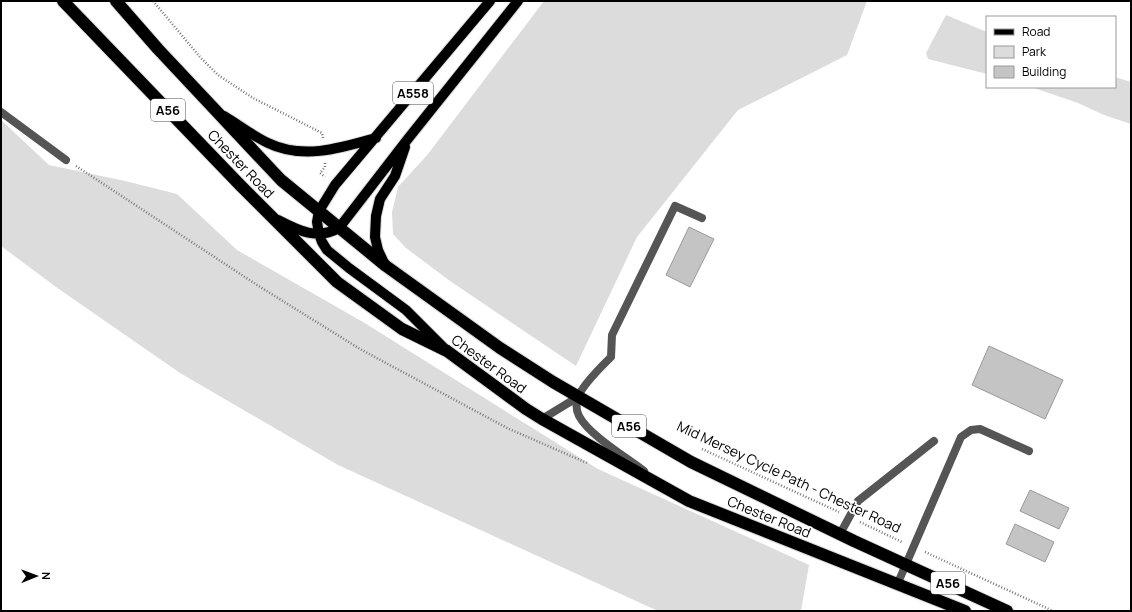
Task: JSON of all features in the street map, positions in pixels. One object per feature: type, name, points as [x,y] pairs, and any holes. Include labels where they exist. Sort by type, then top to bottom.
[{"type":"highway","name":"Chester Road","points":[[63,1],[240,185],[337,282],[402,329],[447,351],[520,405],[542,419],[689,501],[965,611]]},
{"type":"highway","name":"Chester Road","points":[[116,1],[281,180],[386,266],[500,348],[578,397],[690,462],[840,534],[1007,611]]},
{"type":"main road","name":"A558","points":[[319,210],[336,185],[490,1]]},
{"type":"main road","name":"A558","points":[[339,228],[518,1]]},
{"type":"main road","points":[[215,110],[268,144],[298,151],[324,151],[341,148],[376,138]]},
{"type":"main road","name":"A558","points":[[386,266],[378,250],[375,237],[376,216],[380,200],[395,176],[408,140]]},
{"type":"main road","points":[[318,234],[317,222],[319,210]]},
{"type":"main road","name":"A56","points":[[273,217],[294,229],[307,233],[329,233],[339,228]]},
{"type":"main road","name":"A56","points":[[318,234],[327,250],[406,310],[447,351]]},
{"type":"lane","points":[[1,112],[66,160]]},
{"type":"lane","points":[[542,419],[578,397],[611,357],[612,335],[675,206],[702,218]]},
{"type":"lane","points":[[578,397],[577,410],[587,426],[601,439],[676,494]]},
{"type":"lane","points":[[897,585],[961,436],[971,430],[980,429],[1029,451]]},
{"type":"lane","points":[[840,534],[858,502],[934,441]]},
{"type":"path","points":[[153,1],[200,57],[218,75],[253,98],[322,133]]},
{"type":"path","points":[[66,160],[257,285],[360,349],[507,428],[594,466]]},
{"type":"path","name":"Mid Mersey Cycle Path - Chester Road","points":[[701,448],[905,543]]},
{"type":"path","points":[[923,551],[1053,611]]},
{"type":"green space","points":[[544,1],[867,1],[847,55],[738,110],[637,237],[576,366],[450,281],[406,248],[393,234],[392,212],[398,187],[428,154]]},
{"type":"green space","points":[[946,15],[986,32],[986,74],[928,59],[926,53]]},
{"type":"green space","points":[[1116,77],[1131,82],[1131,124],[1104,115],[1078,103],[1034,88],[1116,88]]},
{"type":"green space","points":[[1,120],[49,165],[177,194],[237,250],[363,322],[598,469],[809,565],[801,611],[658,611],[338,465],[180,373],[56,287],[1,246]]},
{"type":"building","points":[[689,227],[714,239],[690,287],[666,275]]},
{"type":"building","points":[[989,346],[1063,380],[1045,419],[972,385]]},
{"type":"building","points":[[1030,490],[1069,508],[1059,529],[1020,511]]},
{"type":"building","points":[[1015,524],[1054,542],[1045,562],[1006,544]]}]
